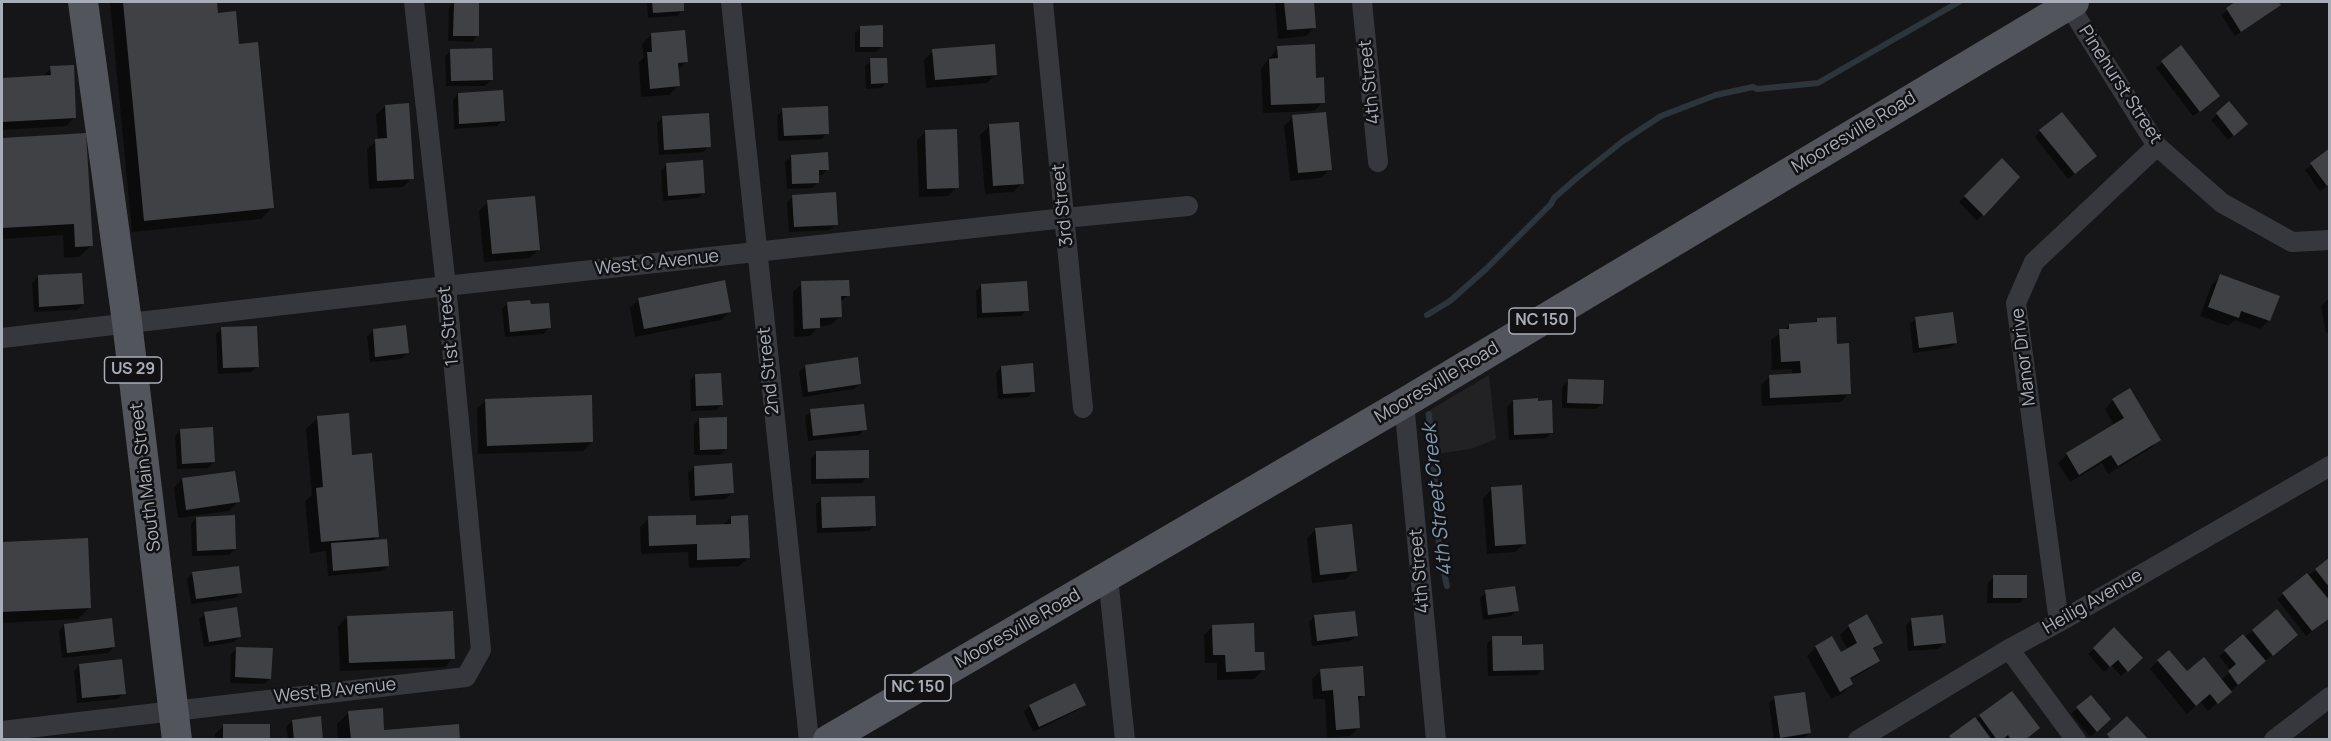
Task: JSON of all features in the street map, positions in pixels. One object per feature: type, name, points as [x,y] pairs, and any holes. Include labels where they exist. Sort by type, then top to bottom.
[{"type":"main road","name":"South Main Street","points":[[83,2],[127,322],[177,740]]},
{"type":"main road","name":"Mooresville Road","points":[[828,740],[1404,403],[2070,3]]},
{"type":"street","name":"1st Street","points":[[414,2],[446,286],[481,650]]},
{"type":"street","name":"2nd Street","points":[[731,2],[809,740]]},
{"type":"street","name":"3rd Street","points":[[1043,2],[1083,408]]},
{"type":"street","name":"4th Street","points":[[1362,2],[1378,162]]},
{"type":"street","name":"Pinehurst Street","points":[[2070,3],[2157,146],[2222,203],[2292,242],[2330,240]]},
{"type":"street","name":"Manor Drive","points":[[2059,622],[2016,303],[2034,262],[2157,146]]},
{"type":"street","name":"West C Avenue","points":[[2,338],[446,286],[1188,206]]},
{"type":"street","name":"4th Street","points":[[1404,403],[1436,740]]},
{"type":"street","name":"Heilig Avenue","points":[[1858,740],[2009,649],[2330,466]]},
{"type":"street","points":[[1108,577],[1125,740]]},
{"type":"street","points":[[2009,649],[2076,740]]},
{"type":"street","name":"West B Avenue","points":[[173,709],[466,677],[481,650]]},
{"type":"street","points":[[2274,740],[2330,698]]},
{"type":"street","points":[[2,731],[173,709]]},
{"type":"shaded area","points":[[1489,375],[1496,439],[1471,449],[1429,455],[1425,413]]},
{"type":"building","points":[[123,2],[217,2],[218,13],[236,11],[239,44],[258,42],[274,208],[144,221]]},
{"type":"building","points":[[454,2],[479,2],[479,36],[453,36]]},
{"type":"building","points":[[652,2],[684,2],[684,11],[653,13]]},
{"type":"building","points":[[1284,2],[1314,2],[1316,28],[1287,30]]},
{"type":"building","points":[[2235,2],[2278,2],[2281,5],[2241,32],[2226,8]]},
{"type":"building","points":[[883,25],[883,47],[860,47],[860,26]]},
{"type":"building","points":[[685,30],[688,62],[678,63],[680,86],[650,89],[647,52],[652,52],[651,33]]},
{"type":"building","points":[[995,44],[997,75],[935,80],[932,49]]},
{"type":"building","points":[[1315,44],[1316,78],[1324,77],[1325,103],[1271,105],[1269,59],[1278,58],[1277,46]]},
{"type":"building","points":[[2181,45],[2220,96],[2200,112],[2161,61]]},
{"type":"building","points":[[492,48],[493,80],[451,81],[450,49]]},
{"type":"building","points":[[870,58],[887,58],[888,83],[871,84]]},
{"type":"building","points":[[74,65],[76,118],[2,122],[2,78],[51,75],[50,66]]},
{"type":"building","points":[[503,90],[505,121],[459,124],[458,93]]},
{"type":"building","points":[[2229,101],[2248,124],[2234,136],[2216,113]]},
{"type":"building","points":[[409,103],[414,179],[377,181],[375,139],[387,138],[385,105]]},
{"type":"building","points":[[828,106],[829,134],[784,136],[782,108]]},
{"type":"building","points":[[1326,112],[1332,170],[1298,173],[1292,115]]},
{"type":"building","points":[[2062,112],[2097,156],[2075,174],[2039,130]]},
{"type":"building","points":[[709,113],[711,147],[664,150],[662,116]]},
{"type":"building","points":[[1019,122],[1024,184],[993,186],[989,124]]},
{"type":"building","points":[[957,129],[959,188],[927,189],[925,130]]},
{"type":"building","points":[[86,133],[93,246],[75,247],[74,224],[2,228],[2,138]]},
{"type":"building","points":[[2330,148],[2330,184],[2327,186],[2310,163]]},
{"type":"building","points":[[828,152],[829,170],[819,170],[819,183],[792,184],[791,155]]},
{"type":"building","points":[[2002,158],[2020,177],[1984,216],[1964,196]]},
{"type":"building","points":[[703,160],[705,193],[668,196],[666,163]]},
{"type":"building","points":[[836,192],[838,225],[794,227],[792,195]]},
{"type":"building","points":[[535,196],[540,250],[492,254],[487,200]]},
{"type":"building","points":[[82,273],[84,304],[39,307],[38,275]]},
{"type":"building","points":[[2220,274],[2280,296],[2270,321],[2241,311],[2239,318],[2208,307]]},
{"type":"building","points":[[725,280],[731,312],[644,329],[638,298]]},
{"type":"building","points":[[849,280],[850,296],[841,296],[842,317],[820,318],[820,328],[803,329],[801,281]]},
{"type":"building","points":[[1027,281],[1029,311],[982,313],[981,284]]},
{"type":"building","points":[[530,300],[531,304],[549,303],[551,328],[510,332],[507,302]]},
{"type":"building","points":[[1953,312],[1957,343],[1919,348],[1915,317]]},
{"type":"building","points":[[1836,317],[1837,344],[1849,343],[1851,394],[1770,398],[1769,375],[1801,373],[1800,361],[1781,362],[1779,329],[1789,329],[1789,324],[1817,322],[1817,318]]},
{"type":"building","points":[[406,325],[409,353],[375,357],[373,329]]},
{"type":"building","points":[[257,326],[259,367],[223,368],[221,327]]},
{"type":"building","points":[[858,357],[861,384],[808,392],[805,365]]},
{"type":"building","points":[[1033,363],[1035,392],[1003,394],[1001,366]]},
{"type":"building","points":[[721,373],[723,405],[696,406],[695,374]]},
{"type":"building","points":[[1568,379],[1604,380],[1603,404],[1567,403]]},
{"type":"building","points":[[2130,388],[2161,440],[2118,466],[2111,455],[2079,475],[2066,453],[2124,418],[2112,399]]},
{"type":"building","points":[[592,395],[593,442],[487,446],[485,399]]},
{"type":"building","points":[[1538,398],[1538,401],[1552,400],[1553,433],[1514,435],[1513,400]]},
{"type":"building","points":[[864,404],[867,430],[813,436],[810,409]]},
{"type":"building","points":[[349,413],[352,455],[372,453],[379,537],[321,542],[316,488],[323,487],[317,416]]},
{"type":"building","points":[[727,417],[727,449],[700,450],[699,418]]},
{"type":"building","points":[[213,427],[215,462],[182,464],[180,429]]},
{"type":"building","points":[[869,450],[869,478],[816,479],[816,451]]},
{"type":"building","points":[[732,463],[734,493],[695,496],[694,466]]},
{"type":"building","points":[[235,471],[240,502],[186,510],[182,478]]},
{"type":"building","points":[[1522,485],[1526,544],[1495,546],[1491,487]]},
{"type":"building","points":[[875,496],[876,526],[822,528],[821,497]]},
{"type":"building","points":[[235,515],[236,549],[197,551],[196,517]]},
{"type":"building","points":[[696,515],[696,525],[731,524],[731,516],[748,515],[750,558],[697,560],[697,544],[649,546],[648,516]]},
{"type":"building","points":[[1352,524],[1357,571],[1320,575],[1315,528]]},
{"type":"building","points":[[88,538],[91,608],[2,612],[2,542]]},
{"type":"building","points":[[387,539],[389,566],[333,571],[331,543]]},
{"type":"building","points":[[2330,557],[2330,588],[2315,569]]},
{"type":"building","points":[[239,566],[242,593],[196,599],[192,572]]},
{"type":"building","points":[[2307,573],[2330,601],[2330,618],[2312,631],[2282,593]]},
{"type":"building","points":[[1993,575],[2027,575],[2027,598],[1993,598]]},
{"type":"building","points":[[1515,586],[1519,611],[1488,615],[1485,590]]},
{"type":"building","points":[[237,607],[241,637],[209,642],[204,612]]},
{"type":"building","points":[[2277,609],[2298,635],[2273,656],[2252,630]]},
{"type":"building","points":[[453,611],[455,659],[349,663],[347,616]]},
{"type":"building","points":[[1355,611],[1358,636],[1317,641],[1314,615]]},
{"type":"building","points":[[1867,614],[1883,643],[1873,648],[1880,661],[1850,678],[1853,684],[1840,692],[1815,646],[1832,636],[1841,652],[1857,643],[1848,625]]},
{"type":"building","points":[[1943,615],[1946,643],[1914,646],[1911,618]]},
{"type":"building","points":[[112,618],[115,647],[67,653],[64,624]]},
{"type":"building","points":[[1254,623],[1255,652],[1264,652],[1265,670],[1226,672],[1225,655],[1213,655],[1212,625]]},
{"type":"building","points":[[2114,627],[2143,658],[2128,672],[2118,660],[2110,667],[2093,648]]},
{"type":"building","points":[[2243,634],[2266,661],[2238,685],[2228,671],[2236,664],[2224,650]]},
{"type":"building","points":[[1492,636],[1522,636],[1522,645],[1543,644],[1544,670],[1493,671]]},
{"type":"building","points":[[236,647],[273,648],[271,679],[235,677]]},
{"type":"building","points":[[2169,650],[2187,671],[2204,657],[2232,692],[2218,704],[2210,694],[2196,706],[2157,660]]},
{"type":"building","points":[[122,659],[126,694],[82,698],[79,664]]},
{"type":"building","points":[[1363,666],[1365,696],[1358,696],[1360,728],[1336,730],[1333,690],[1322,691],[1320,669]]},
{"type":"building","points":[[1075,683],[1086,705],[1039,727],[1029,705]]},
{"type":"building","points":[[2012,691],[2040,728],[2025,740],[2011,740],[2008,735],[2002,740],[1997,740],[1979,715]]},
{"type":"building","points":[[1805,692],[1811,733],[1780,738],[1774,696]]},
{"type":"building","points":[[2091,695],[2111,719],[2097,732],[2076,707]]},
{"type":"building","points":[[383,708],[384,730],[459,724],[460,740],[351,740],[348,711]]},
{"type":"building","points":[[321,716],[323,740],[294,740],[292,720]]},
{"type":"building","points":[[2127,716],[2149,740],[2111,740],[2107,734]]},
{"type":"building","points":[[1975,717],[1992,740],[1952,740],[1949,736]]},
{"type":"building","points":[[223,724],[270,724],[270,740],[223,740]]},
{"type":"waterway","points":[[1427,315],[1450,301],[1486,269],[1551,204],[1554,198],[1578,177],[1623,141],[1661,116],[1716,95],[1753,87],[1757,89],[1818,83],[1959,2]]},
{"type":"waterway","name":"4th Street Creek","points":[[1429,414],[1439,550],[1447,586]]}]
